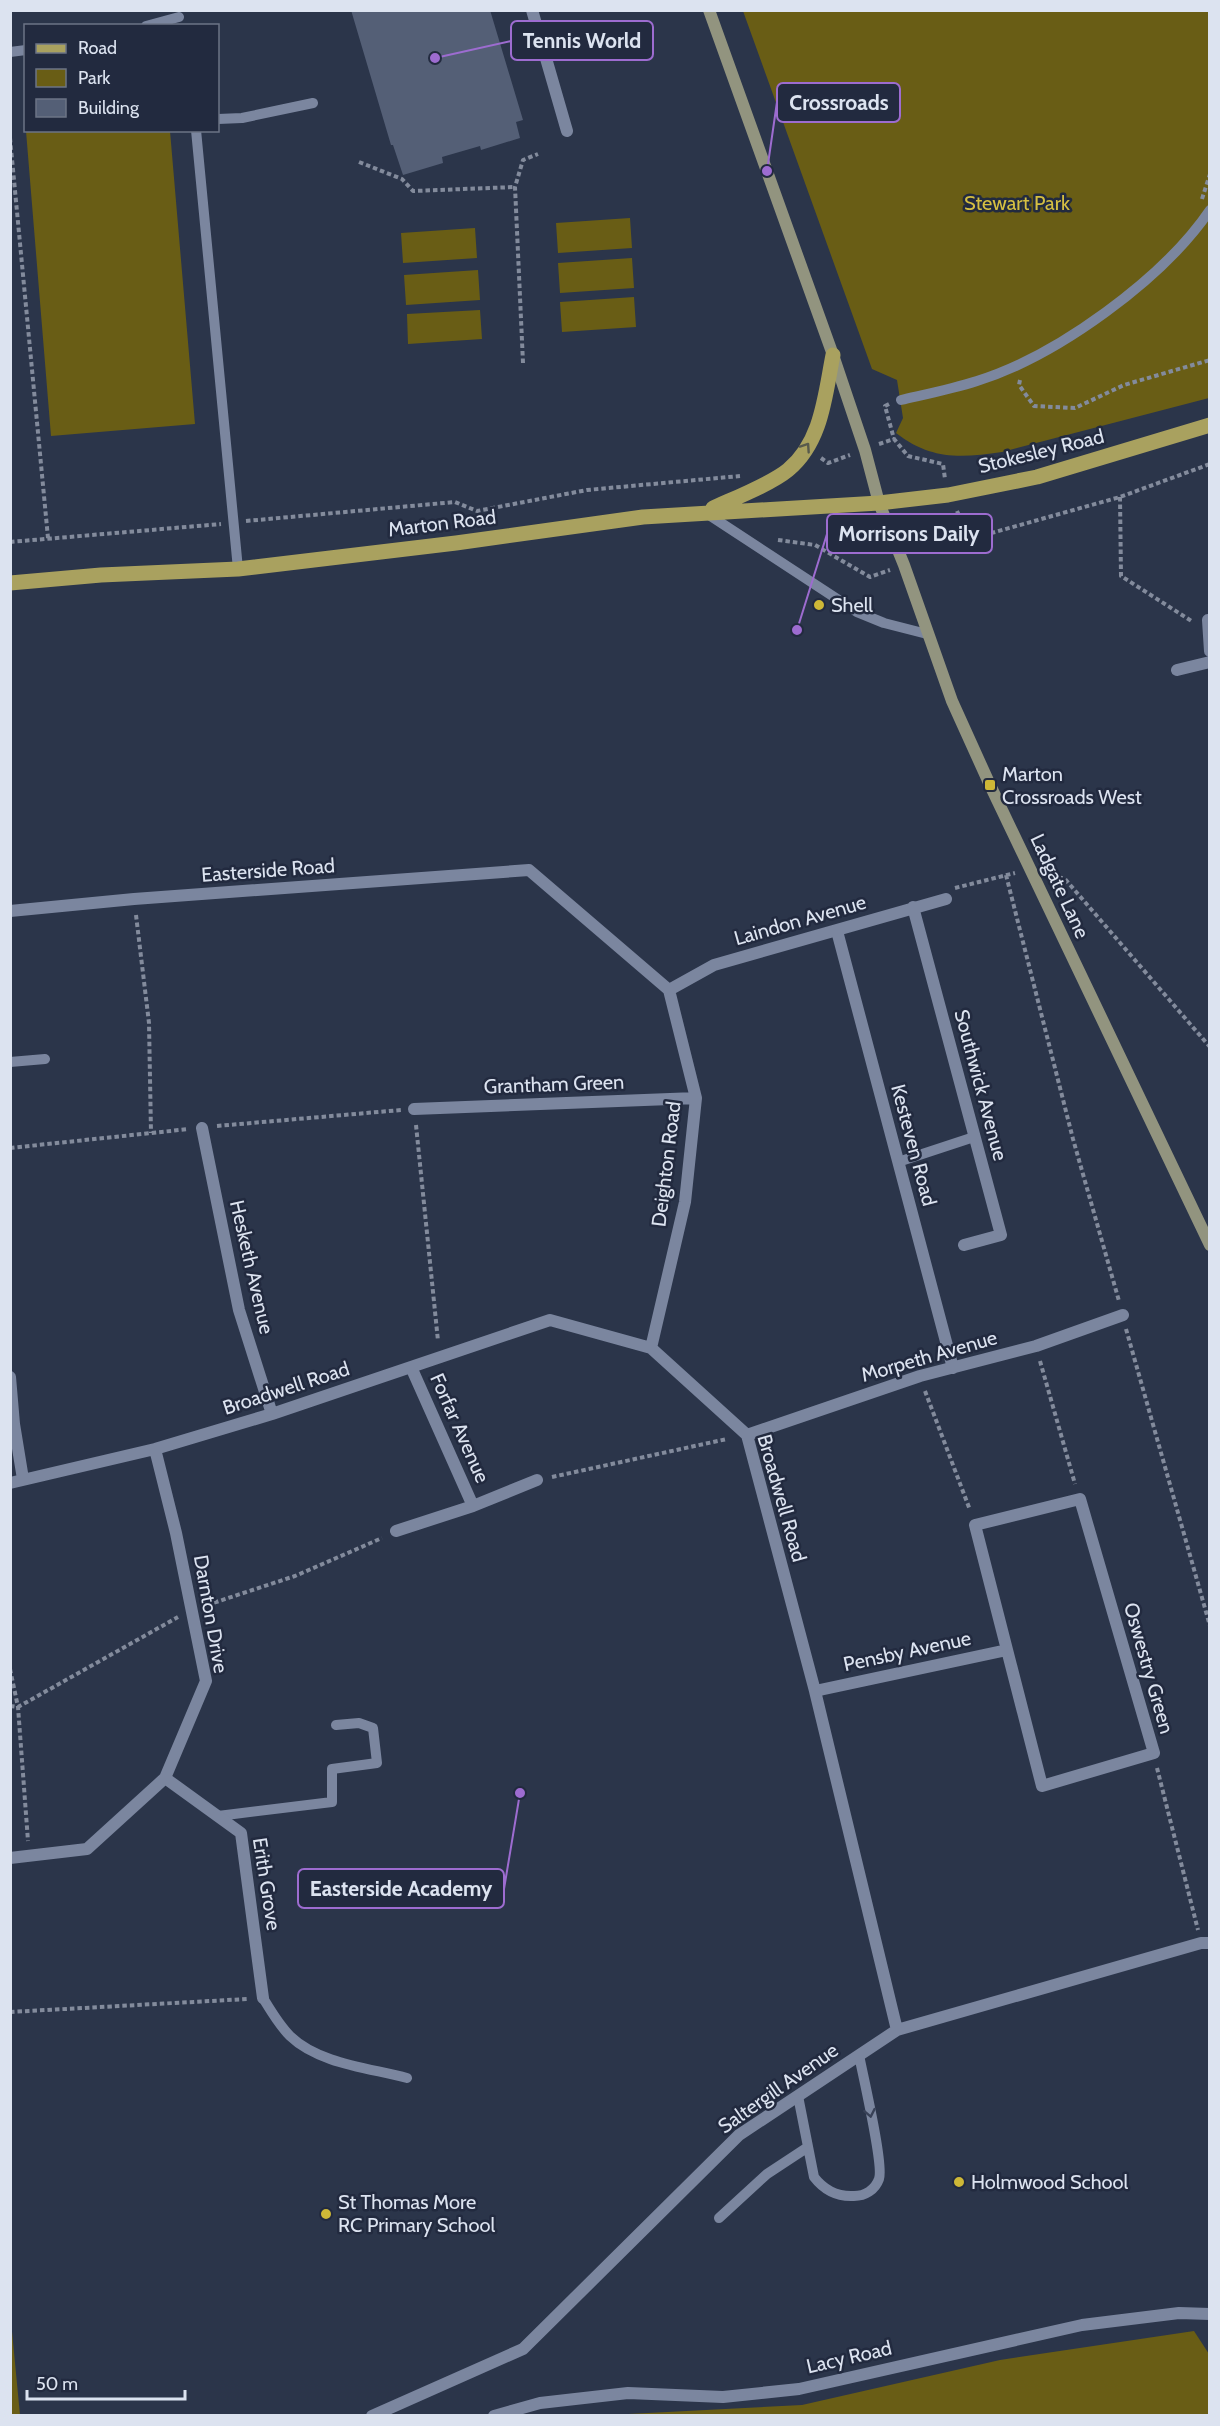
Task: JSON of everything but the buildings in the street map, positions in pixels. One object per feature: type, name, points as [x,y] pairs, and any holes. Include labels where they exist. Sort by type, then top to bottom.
[{"type":"main road","name":"Ladgate Lane","points":[[709,10],[833,355],[879,503],[904,565],[952,700],[1209,1245]]},
{"type":"main road","points":[[705,512],[788,470],[807,448],[820,422],[833,355]]},
{"type":"main road","name":"Stokesley Road","points":[[879,503],[948,495],[1036,477],[1209,424]]},
{"type":"main road","name":"Marton Road","points":[[10,583],[101,575],[238,569],[456,543],[643,517],[879,503]]},
{"type":"street","points":[[532,10],[567,131]]},
{"type":"street","points":[[1208,620],[1209,651]]},
{"type":"street","points":[[1177,670],[1209,662]]},
{"type":"street","name":"Easterside Road","points":[[10,911],[134,899],[529,870],[669,990]]},
{"type":"street","name":"Laindon Avenue","points":[[669,990],[714,965],[946,899]]},
{"type":"street","name":"Southwick Avenue","points":[[913,907],[1001,1235],[964,1245]]},
{"type":"street","name":"Kesteven Road","points":[[837,931],[953,1368]]},
{"type":"street","name":"Deighton Road","points":[[651,1348],[685,1202],[696,1098],[669,990]]},
{"type":"street","name":"Grantham Green","points":[[414,1109],[696,1098]]},
{"type":"street","name":"Hesketh Avenue","points":[[202,1128],[239,1310],[272,1414]]},
{"type":"street","name":"Morpeth Avenue","points":[[747,1435],[920,1376],[1036,1346],[1123,1316]]},
{"type":"street","name":"Broadwell Road","points":[[10,1483],[155,1449],[272,1414],[550,1320],[651,1348],[747,1435],[815,1691],[897,2030]]},
{"type":"street","name":"Forfar Avenue","points":[[411,1367],[473,1506]]},
{"type":"street","points":[[10,1377],[14,1424],[23,1479]]},
{"type":"street","name":"Darnton Drive","points":[[10,1858],[87,1849],[165,1778],[206,1681],[176,1533],[155,1449]]},
{"type":"street","points":[[396,1531],[473,1506],[537,1480]]},
{"type":"street","points":[[975,1525],[1080,1499]]},
{"type":"street","name":"Oswestry Green","points":[[975,1525],[1042,1785],[1154,1753],[1080,1499]]},
{"type":"street","name":"Pensby Avenue","points":[[815,1691],[1007,1650]]},
{"type":"street","name":"Erith Grove","points":[[165,1778],[241,1833],[263,1998]]},
{"type":"street","name":"Saltergill Avenue","points":[[372,2415],[523,2349],[739,2135],[897,2030],[1205,1943]]},
{"type":"street","name":"Lacy Road","points":[[494,2415],[540,2403],[628,2393],[723,2397],[799,2388],[1082,2325],[1179,2313],[1209,2314]]},
{"type":"lane","points":[[155,24],[181,18]]},
{"type":"lane","points":[[219,119],[242,118],[313,103]]},
{"type":"lane","points":[[196,132],[238,569]]},
{"type":"lane","points":[[902,400],[978,381],[1025,361],[1087,325],[1125,297],[1176,252],[1209,210]]},
{"type":"lane","points":[[705,512],[857,612],[884,623],[927,634]]},
{"type":"lane","points":[[10,1062],[45,1059]]},
{"type":"lane","points":[[898,1162],[974,1137]]},
{"type":"lane","points":[[218,1816],[332,1802],[332,1769],[377,1763],[373,1728],[359,1723],[336,1725]]},
{"type":"lane","points":[[263,1998],[276,2020],[291,2037],[306,2048],[333,2059],[407,2078]]},
{"type":"lane","points":[[798,2096],[814,2177],[822,2187],[842,2197],[862,2196],[874,2188],[880,2178],[879,2168],[859,2055]]},
{"type":"lane","points":[[719,2218],[767,2174],[808,2147]]},
{"type":"path","points":[[10,138],[48,538]]},
{"type":"path","points":[[523,363],[515,187],[523,160],[538,154]]},
{"type":"path","points":[[359,162],[402,179],[413,191],[515,187]]},
{"type":"path","points":[[1025,361],[1019,385],[1034,406],[1075,408],[1124,386],[1209,360]]},
{"type":"path","points":[[894,439],[885,406],[902,400]]},
{"type":"path","points":[[970,539],[1120,497],[1209,464]]},
{"type":"path","points":[[1120,497],[1121,576],[1195,622],[1208,620]]},
{"type":"path","points":[[10,542],[455,502],[477,511],[510,506]]},
{"type":"path","points":[[773,540],[815,545],[870,577],[904,565]]},
{"type":"path","points":[[946,899],[948,890],[1031,870],[1065,879],[1209,1047]]},
{"type":"path","points":[[1006,875],[1073,1139],[1209,1626]]},
{"type":"path","points":[[134,899],[149,1023],[151,1133]]},
{"type":"path","points":[[10,1148],[414,1109],[439,1357]]},
{"type":"path","points":[[1036,1346],[1080,1499]]},
{"type":"path","points":[[920,1376],[975,1525]]},
{"type":"path","points":[[537,1480],[625,1463],[747,1435]]},
{"type":"path","points":[[10,1669],[18,1707],[29,1856]]},
{"type":"path","points":[[1154,1753],[1205,1943]]},
{"type":"path","points":[[10,2012],[263,1998]]},
{"type":"green space","name":"Stewart Park","points":[[743,11],[1209,11],[1209,398],[987,454],[946,455],[921,448],[896,433],[903,418],[897,380],[872,369]]},
{"type":"green space","points":[[26,132],[170,132],[195,424],[51,436]]},
{"type":"green space","points":[[630,218],[632,248],[558,253],[556,223]]},
{"type":"green space","points":[[475,228],[477,258],[403,263],[401,233]]},
{"type":"green space","points":[[632,258],[634,288],[560,293],[558,263]]},
{"type":"green space","points":[[478,270],[480,300],[406,305],[404,275]]},
{"type":"green space","points":[[634,297],[636,327],[562,332],[560,302]]},
{"type":"green space","points":[[480,310],[482,339],[408,344],[407,314]]},
{"type":"green space","points":[[11,2321],[20,2415],[11,2415]]},
{"type":"green space","points":[[1194,2331],[1209,2354],[1209,2415],[609,2415],[802,2405],[1000,2360]]},
{"type":"place","name":"Tennis World","points":[[435,58]]},
{"type":"place","name":"Crossroads","points":[[767,171]]},
{"type":"place","name":"Shell","points":[[819,605]]},
{"type":"place","name":"Morrisons Daily","points":[[797,630]]},
{"type":"place","name":"Marton Crossroads West","points":[[990,785]]},
{"type":"place","name":"Easterside Academy","points":[[520,1793]]},
{"type":"place","name":"Holmwood School","points":[[959,2182]]},
{"type":"place","name":"St Thomas More RC Primary School","points":[[326,2214]]}]
